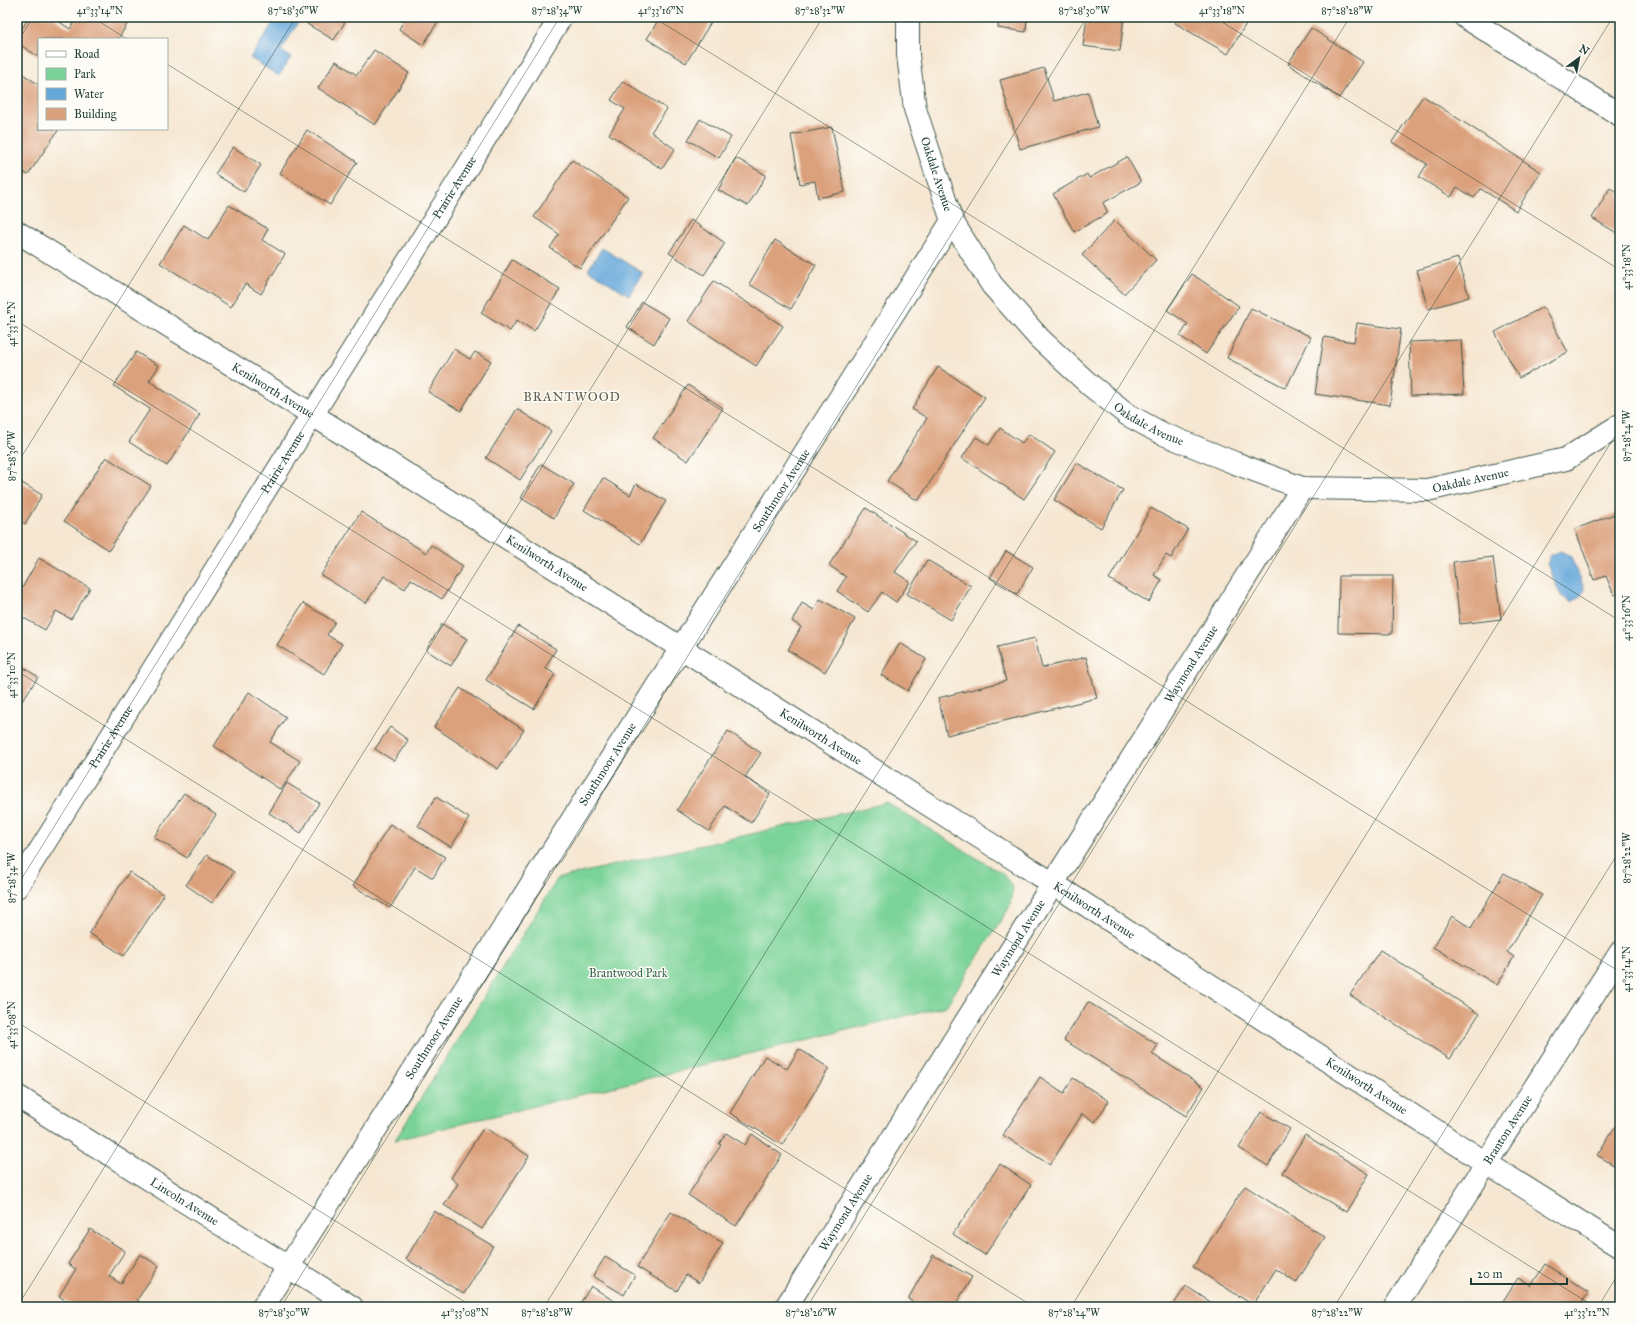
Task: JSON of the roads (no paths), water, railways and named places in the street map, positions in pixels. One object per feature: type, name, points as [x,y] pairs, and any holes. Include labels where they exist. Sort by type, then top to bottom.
[{"type":"street","name":"Prairie Avenue","points":[[17,888],[561,17]]},
{"type":"street","name":"Oakdale Avenue","points":[[908,17],[908,55],[915,109],[952,221],[992,285],[1040,339],[1090,385],[1128,416],[1161,433],[1302,488],[1427,490],[1566,459],[1620,425]]},
{"type":"street","points":[[1465,17],[1620,115]]},
{"type":"street","name":"Southmoor Avenue","points":[[262,1307],[952,221]]},
{"type":"street","name":"Kenilworth Avenue","points":[[17,232],[313,415],[680,649],[1052,883],[1486,1163],[1620,1247]]},
{"type":"street","name":"Waymond Avenue","points":[[786,1307],[1302,488]]},
{"type":"street","name":"Branton Avenue","points":[[1395,1307],[1620,953]]},
{"type":"street","name":"Lincoln Avenue","points":[[17,1096],[352,1307]]},
{"type":"water","points":[[277,17],[293,17],[299,21],[281,51],[291,57],[279,76],[250,58]]},
{"type":"water","points":[[602,248],[643,273],[629,295],[588,270]]},
{"type":"water","points":[[1561,551],[1571,557],[1585,590],[1579,597],[1571,602],[1561,596],[1547,564],[1551,555]]},
{"type":"district","name":"BRANTWOOD","points":[[572,397]]},
{"type":"park label","name":"Brantwood Park","points":[[628,973]]}]
